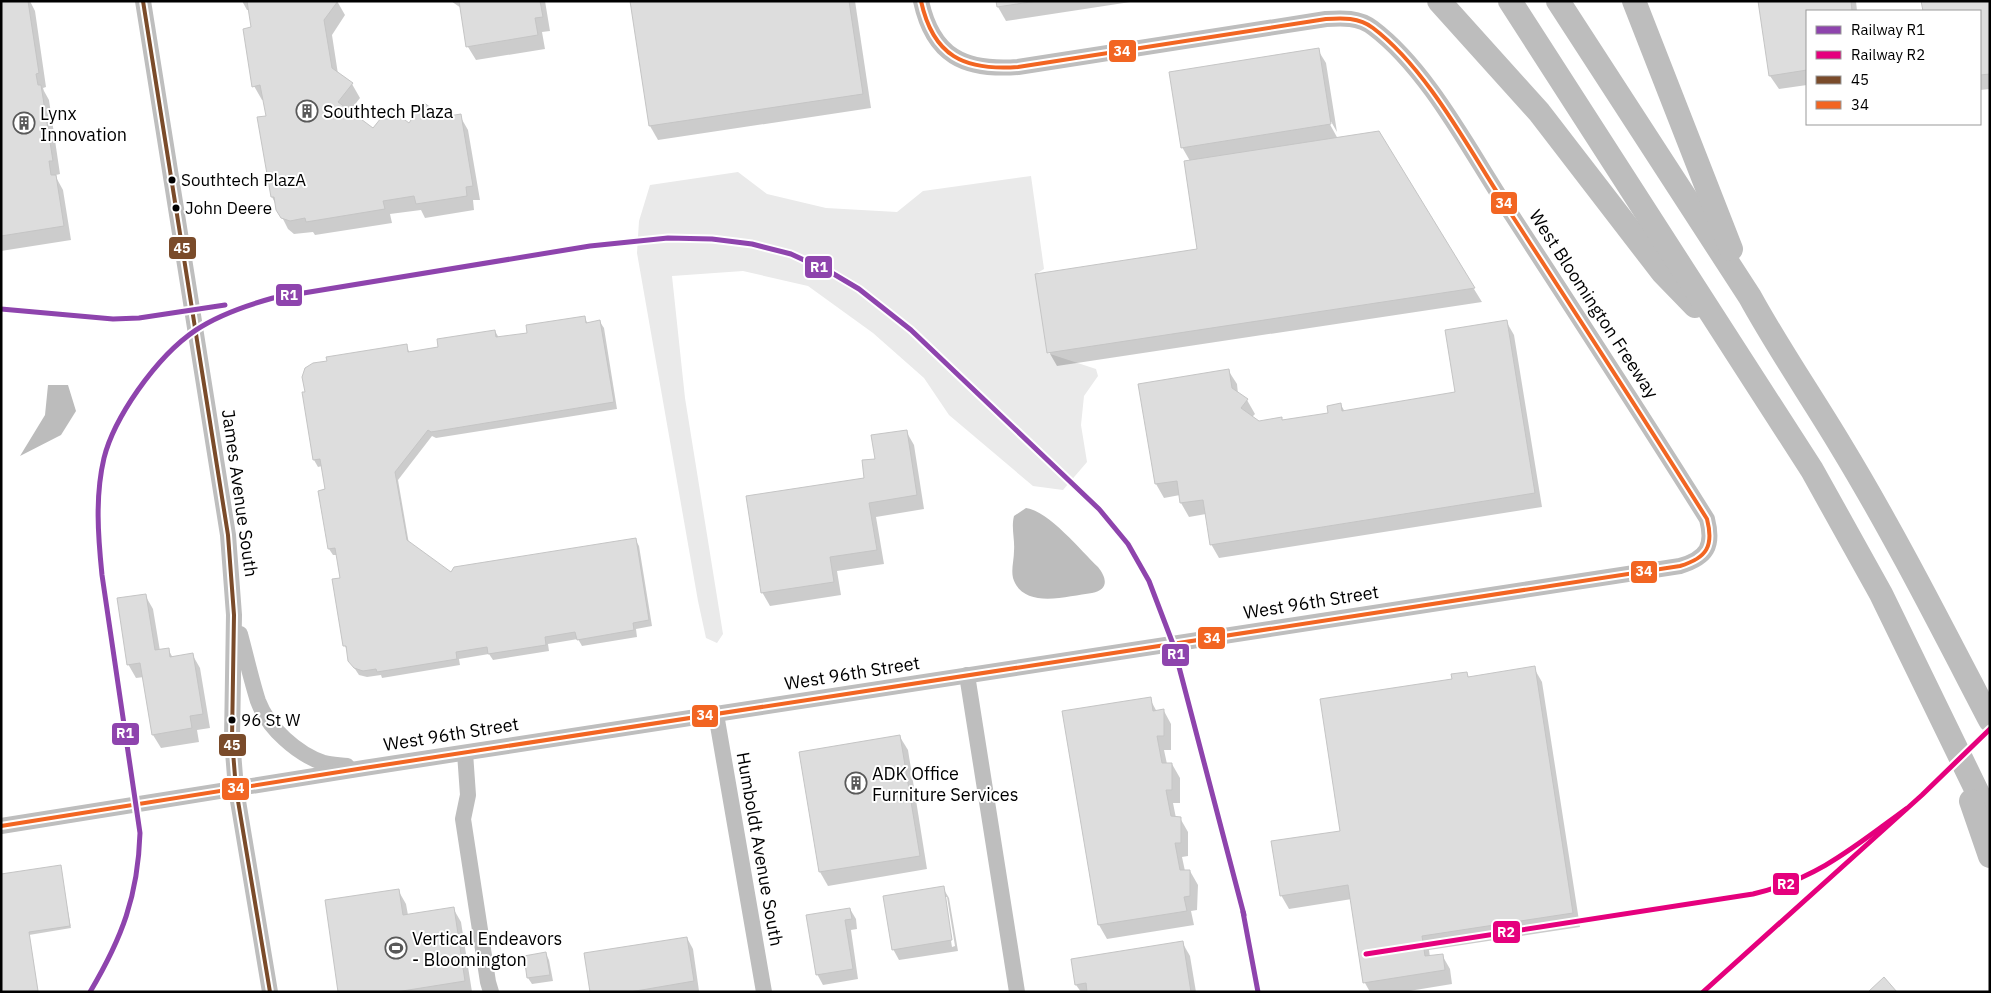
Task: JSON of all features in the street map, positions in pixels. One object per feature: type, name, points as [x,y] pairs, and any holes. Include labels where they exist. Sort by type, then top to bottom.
[{"type":"highway","points":[[1439,1],[1539,112],[1663,273],[1733,346]]},
{"type":"highway","points":[[1510,1],[1812,470],[1881,594],[1948,728],[1990,818]]},
{"type":"highway","points":[[1558,1],[1750,297],[1846,455],[1921,588],[1990,720]]},
{"type":"highway","points":[[1634,1],[1750,297]]},
{"type":"highway","points":[[1948,728],[1990,856]]},
{"type":"street","name":"James Avenue South","points":[[143,1],[232,566],[234,615],[232,739],[236,789],[270,992]]},
{"type":"street","name":"West Bloomington Freeway","points":[[921,1],[925,19],[940,46],[964,62],[981,67],[999,69],[1326,19],[1357,20],[1371,26],[1394,47],[1436,98],[1627,392],[1707,519],[1711,534],[1710,544],[1705,552]]},
{"type":"street","name":"West 96th Street","points":[[1,826],[364,768],[1680,566],[1699,558],[1705,552]]},
{"type":"street","points":[[234,615],[259,702],[269,720],[282,736],[308,755],[325,763],[364,768]]},
{"type":"street","points":[[967,675],[1016,992]]},
{"type":"street","name":"Humboldt Avenue South","points":[[716,714],[764,992]]},
{"type":"street","points":[[465,753],[468,795],[463,818],[491,992]]},
{"type":"shaded area","points":[[738,172],[767,194],[826,208],[897,212],[923,191],[1031,176],[1044,269],[1036,274],[1047,353],[1096,369],[1098,376],[1084,396],[1081,425],[1087,462],[1063,490],[1033,486],[949,415],[924,378],[873,333],[808,286],[743,271],[672,276],[685,398],[723,634],[717,643],[706,638],[698,601],[637,253],[639,221],[650,185]]},
{"type":"shaded area","points":[[48,385],[68,385],[76,411],[61,435],[20,456],[45,415]]},
{"type":"shaded area","points":[[1026,508],[1045,516],[1098,567],[1105,579],[1104,586],[1101,589],[1092,593],[1047,599],[1036,598],[1018,588],[1012,575],[1013,520],[1014,516]]},
{"type":"building","name":"Lynx Innovation","points":[[1,1],[28,1],[39,73],[36,74],[38,85],[41,85],[53,161],[49,161],[51,175],[56,175],[64,226],[1,236]]},
{"type":"building","name":"Southtech Plaza","points":[[247,1],[338,1],[324,20],[332,68],[353,83],[338,102],[373,128],[389,108],[409,123],[423,102],[443,117],[461,114],[473,186],[466,187],[467,196],[416,204],[414,196],[383,201],[385,209],[306,222],[305,218],[290,221],[281,218],[276,210],[274,197],[271,197],[257,117],[266,116],[260,85],[252,87],[243,29],[251,27]]},
{"type":"building","points":[[459,1],[540,1],[543,17],[535,18],[538,35],[466,47]]},
{"type":"building","points":[[630,1],[849,1],[863,94],[649,126]]},
{"type":"building","points":[[996,1],[1037,1],[997,7]]},
{"type":"building","points":[[1758,1],[1851,1],[1852,10],[1806,10],[1806,70],[1769,76]]},
{"type":"building","points":[[1921,1],[1990,1],[1990,74],[1981,75],[1981,10],[1923,10]]},
{"type":"building","points":[[1319,48],[1331,124],[1181,148],[1169,72]]},
{"type":"building","points":[[1379,131],[1475,288],[1047,353],[1035,274],[1197,249],[1184,161]]},
{"type":"building","points":[[585,316],[586,323],[600,320],[614,402],[431,432],[428,430],[395,472],[407,540],[451,572],[454,567],[636,538],[649,620],[633,623],[634,630],[577,640],[575,632],[545,637],[546,645],[488,654],[487,647],[456,652],[457,659],[377,672],[376,669],[363,671],[354,668],[348,661],[346,646],[343,646],[332,579],[340,578],[335,548],[328,549],[318,491],[325,489],[320,459],[313,460],[302,392],[305,392],[302,377],[305,368],[313,363],[327,361],[326,357],[407,344],[408,352],[438,347],[437,339],[495,330],[496,337],[527,333],[526,325]]},
{"type":"building","points":[[1507,320],[1535,493],[1210,545],[1203,500],[1180,503],[1177,481],[1155,484],[1138,384],[1229,369],[1232,388],[1248,399],[1241,408],[1259,421],[1282,417],[1282,420],[1328,413],[1327,406],[1341,403],[1342,411],[1455,392],[1445,330]]},
{"type":"building","points":[[907,430],[917,495],[869,503],[877,550],[830,557],[834,582],[761,593],[746,496],[864,478],[862,460],[875,459],[871,435]]},
{"type":"building","points":[[146,594],[155,650],[169,648],[170,657],[193,653],[203,714],[190,716],[192,728],[152,735],[140,663],[127,665],[117,598]]},
{"type":"building","points":[[1535,666],[1573,913],[1422,936],[1425,956],[1443,954],[1445,970],[1363,983],[1348,885],[1280,896],[1271,841],[1340,831],[1320,699],[1452,679],[1451,674],[1467,672],[1468,677]]},
{"type":"building","points":[[1151,697],[1153,711],[1164,709],[1164,736],[1157,736],[1162,763],[1172,763],[1172,790],[1166,790],[1171,816],[1181,817],[1181,843],[1175,843],[1180,870],[1190,870],[1190,896],[1184,897],[1187,911],[1098,925],[1062,711]]},
{"type":"building","name":"ADK Office Furniture Services","points":[[900,735],[920,856],[819,872],[799,752]]},
{"type":"building","points":[[61,865],[70,926],[29,932],[38,991],[1,992],[1,874]]},
{"type":"building","points":[[944,886],[952,940],[892,950],[883,896]]},
{"type":"building","name":"Vertical Endeavors - Bloomington","points":[[399,889],[403,915],[454,907],[465,981],[396,992],[338,992],[325,900]]},
{"type":"building","points":[[850,908],[852,919],[845,920],[853,969],[816,975],[806,915]]},
{"type":"building","points":[[687,937],[694,981],[630,992],[590,992],[584,953]]},
{"type":"building","points":[[1183,941],[1191,992],[1087,992],[1086,983],[1075,985],[1071,959]]},
{"type":"building","points":[[546,952],[550,975],[527,978],[524,956]]},
{"type":"building","points":[[1884,977],[1897,992],[1868,992]]},
{"type":"rail line","name":"R1","points":[[90,992],[119,935],[132,897],[139,856],[140,833],[102,575],[99,487],[104,458],[118,422],[152,371],[181,341],[196,330],[230,312],[273,298],[590,246],[668,238],[712,239],[752,244],[791,254],[832,273],[859,289],[911,330],[1099,509],[1128,544],[1149,581],[1173,644],[1244,915]]},
{"type":"rail line","name":"R1","points":[[1,309],[113,319],[139,318],[225,305]]},
{"type":"rail line","name":"R2","points":[[1703,992],[1922,795],[1990,729]]},
{"type":"rail line","name":"R2","points":[[1366,954],[1753,894],[1776,888],[1816,871],[1852,849],[1906,809]]},
{"type":"rail line","name":"R1","points":[[1243,912],[1258,992]]},
{"type":"transit line","name":"45","points":[[143,1],[228,535],[234,615],[232,739],[236,789],[270,992]]},
{"type":"transit line","name":"34","points":[[1,826],[364,768],[1680,566],[1697,559],[1706,550],[1710,537],[1707,519],[1444,108],[1410,64],[1368,24],[1356,20],[1326,19],[1018,67],[999,68],[967,62],[954,56],[943,47],[926,20],[921,1]]},
{"type":"place","name":"Southtech Plaza","points":[[307,111]]},
{"type":"place","name":"Lynx Innovation","points":[[24,123]]},
{"type":"place","name":"Southtech PlazA","points":[[172,180]]},
{"type":"place","name":"John Deere","points":[[176,208]]},
{"type":"place","name":"96 St W","points":[[232,720]]},
{"type":"place","name":"ADK Office Furniture Services","points":[[856,783]]},
{"type":"place","name":"Vertical Endeavors - Bloomington","points":[[396,948]]}]
